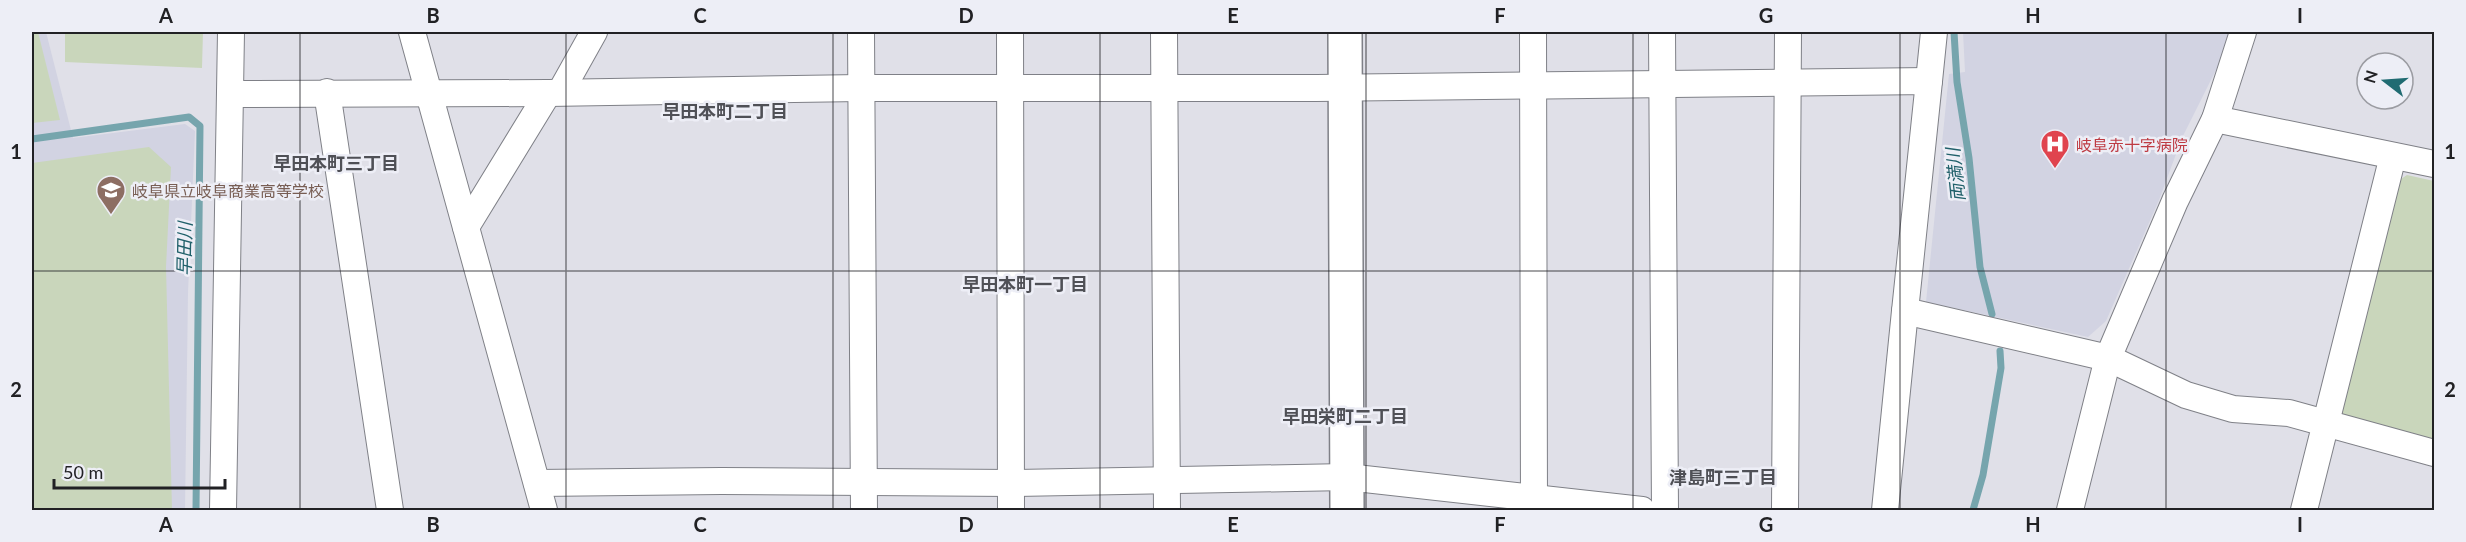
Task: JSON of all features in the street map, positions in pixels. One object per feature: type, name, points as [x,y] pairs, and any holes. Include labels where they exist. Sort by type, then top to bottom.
[{"type":"street","points":[[223,510],[231,32]]},
{"type":"street","points":[[412,32],[544,510]]},
{"type":"street","points":[[466,227],[594,32]]},
{"type":"street","points":[[861,32],[864,510]]},
{"type":"street","points":[[1010,32],[1011,510]]},
{"type":"street","points":[[1164,32],[1167,510]]},
{"type":"street","points":[[1346,32],[1347,510]]},
{"type":"street","points":[[1533,32],[1535,505]]},
{"type":"street","points":[[1662,32],[1665,510]]},
{"type":"street","points":[[1785,510],[1788,32]]},
{"type":"street","points":[[1885,510],[1934,32]]},
{"type":"street","points":[[2070,510],[2108,358],[2175,201],[2215,119],[2243,32]]},
{"type":"street","points":[[230,94],[860,88],[1533,86],[1929,81]]},
{"type":"street","points":[[327,92],[390,510]]},
{"type":"street","points":[[2215,119],[2434,164]]},
{"type":"street","points":[[2304,510],[2393,156]]},
{"type":"street","points":[[1905,311],[2108,358],[2186,395],[2232,409],[2289,413],[2434,453]]},
{"type":"street","points":[[537,483],[864,481],[1012,483],[1347,477],[1535,505],[1642,510]]},
{"type":"shaded area","name":"岐阜県立岐阜商業高等学校","points":[[32,32],[46,32],[73,138],[185,124],[195,131],[188,293],[185,510],[32,510]]},
{"type":"shaded area","name":"岐阜赤十字病院","points":[[1963,32],[2233,32],[2182,138],[2159,200],[2106,321],[2088,337],[1926,302],[1949,74],[1965,72]]},
{"type":"green space","points":[[32,32],[38,32],[60,120],[32,123]]},
{"type":"green space","points":[[65,32],[203,32],[202,68],[65,62]]},
{"type":"green space","name":"岐阜県立岐阜商業高等学校","points":[[149,147],[171,167],[166,267],[172,510],[32,510],[32,163]]},
{"type":"green space","points":[[2407,175],[2434,181],[2434,440],[2342,416],[2339,409],[2398,181]]},
{"type":"waterway","name":"両満川","points":[[1954,32],[1957,82],[1969,158],[1980,267],[1992,314]]},
{"type":"waterway","name":"早田川","points":[[32,139],[189,117],[200,126],[196,510]]},
{"type":"waterway","name":"両満川","points":[[1973,510],[1983,475],[2001,368],[2000,351]]},
{"type":"place","name":"岐阜赤十字病院","points":[[2055,170]]},
{"type":"place","name":"岐阜県立岐阜商業高等学校","points":[[111,216]]},
{"type":"district","name":"早田本町二丁目","points":[[725,111]]},
{"type":"district","name":"早田本町三丁目","points":[[336,163]]},
{"type":"district","name":"早田本町一丁目","points":[[1025,284]]},
{"type":"district","name":"早田栄町二丁目","points":[[1345,416]]},
{"type":"district","name":"津島町三丁目","points":[[1723,477]]}]
